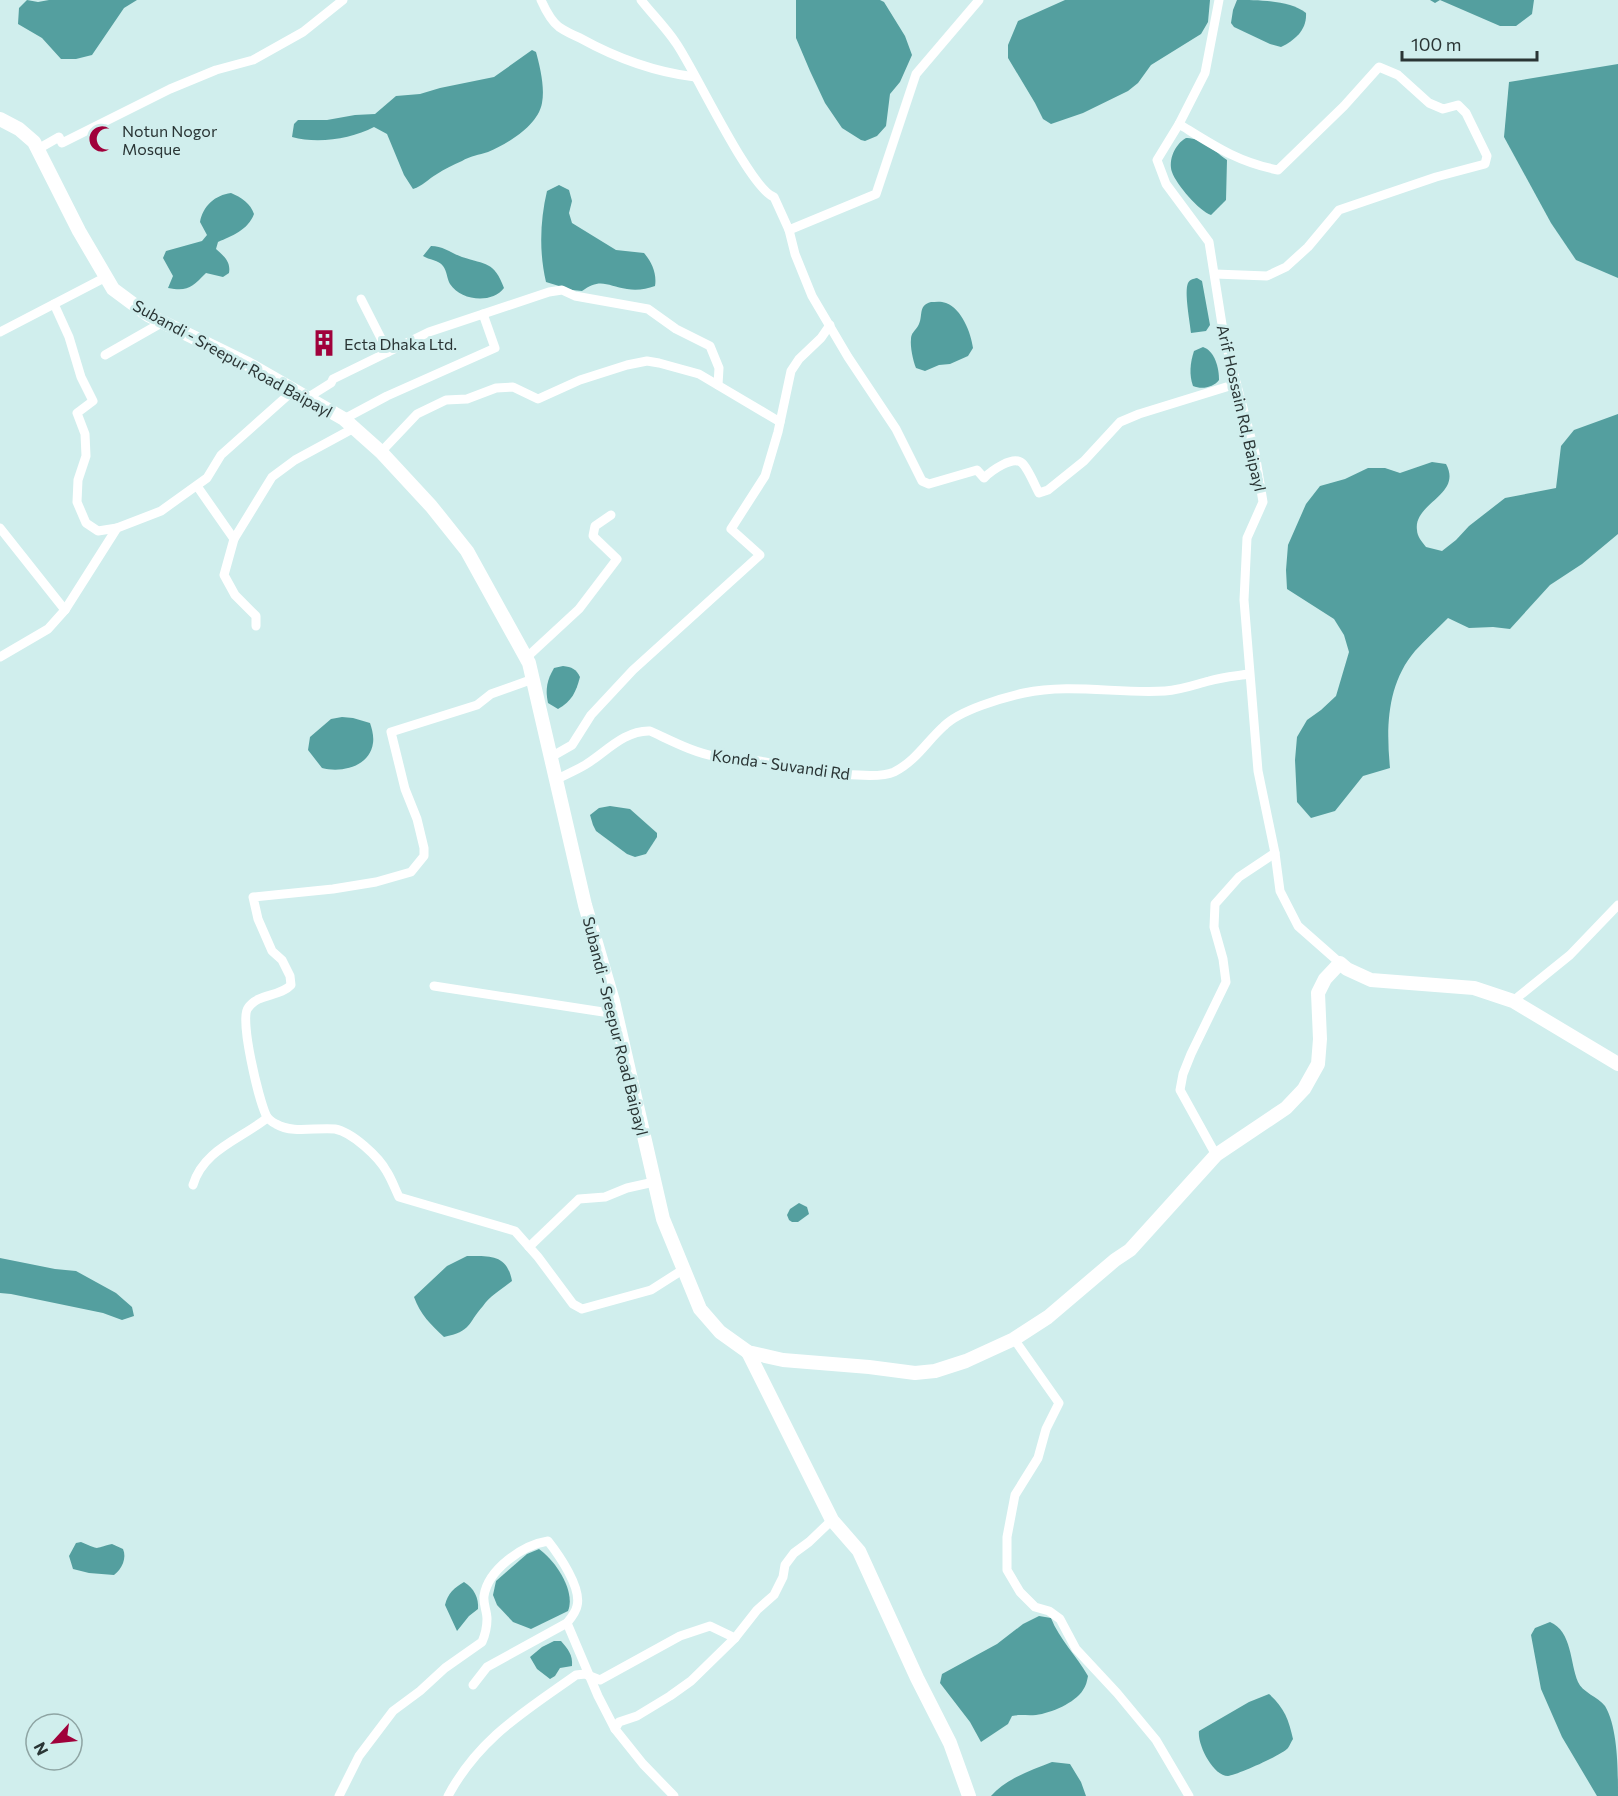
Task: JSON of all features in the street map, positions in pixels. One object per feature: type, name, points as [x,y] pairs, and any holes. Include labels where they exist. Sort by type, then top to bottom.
[{"type":"street","points":[[38,148],[59,137],[62,143],[122,112],[216,70],[253,60],[303,32],[343,0]]},
{"type":"street","points":[[541,0],[558,26],[590,43],[634,63],[671,74],[695,76]]},
{"type":"street","points":[[641,0],[676,42],[717,116],[757,181],[767,195],[774,198],[789,230],[795,254],[812,296],[896,429],[922,481],[929,484],[977,470],[984,478],[1001,465],[1016,460],[1023,463],[1041,493],[1084,461],[1120,422],[1236,384]]},
{"type":"street","points":[[789,230],[876,194],[916,74],[979,0]]},
{"type":"street","name":"Arif Hossain Rd, Baipayl","points":[[1219,0],[1205,73],[1179,124],[1157,160],[1166,184],[1209,242],[1224,337],[1255,453],[1263,502],[1247,538],[1244,600],[1258,771],[1275,853],[1280,891],[1298,926],[1347,969],[1371,980],[1474,988],[1513,1001]]},
{"type":"street","points":[[1179,124],[1225,153],[1253,165],[1278,170],[1344,106],[1379,67],[1398,75],[1429,103],[1443,109],[1458,105],[1466,113],[1487,156],[1485,164],[1436,177],[1339,210],[1308,248],[1286,267],[1267,276],[1215,274]]},
{"type":"street","name":"Subandi - Sreepur Road Baipayl","points":[[2,122],[19,129],[38,148],[78,231],[113,290],[148,315],[295,389],[349,423],[381,452],[431,506],[467,551],[526,658],[533,680],[585,905],[616,1014],[663,1219],[700,1309],[720,1332],[748,1352],[783,1360],[869,1366],[915,1373],[935,1371],[966,1361],[1014,1339],[1048,1317],[1114,1260],[1130,1250],[1216,1155],[1286,1108],[1304,1089],[1318,1064],[1320,1040],[1317,993],[1340,963]]},
{"type":"street","points":[[0,332],[106,278]]},
{"type":"street","points":[[307,398],[333,379],[429,332],[549,292],[562,290],[575,296],[648,309],[676,329],[710,346],[718,368],[717,386]]},
{"type":"street","points":[[361,299],[388,352]]},
{"type":"street","points":[[54,304],[69,337],[81,377],[93,401],[77,412],[85,434],[86,456],[78,480],[77,502],[86,523],[98,531],[117,528],[161,511],[197,486],[207,478],[221,455],[295,389]]},
{"type":"street","points":[[256,626],[256,616],[235,595],[225,575],[234,539],[272,477],[387,396],[495,348],[483,314]]},
{"type":"street","points":[[105,355],[163,322]]},
{"type":"street","points":[[551,757],[572,745],[591,715],[633,670],[760,555],[731,529],[765,476],[791,370],[830,325]]},
{"type":"street","points":[[381,452],[417,414],[446,400],[467,399],[496,388],[513,387],[538,399],[580,380],[647,361],[699,374],[780,422]]},
{"type":"street","points":[[197,486],[234,539]]},
{"type":"street","points":[[526,658],[579,609],[617,559],[593,536],[595,526],[611,515]]},
{"type":"street","points":[[0,528],[66,610]]},
{"type":"street","points":[[0,657],[48,629],[66,610],[117,528]]},
{"type":"street","name":"Konda - Suvandi Rd","points":[[555,780],[586,764],[618,741],[636,732],[644,731],[650,731],[687,748],[717,757],[863,775],[882,775],[893,773],[919,755],[944,725],[965,713],[1025,693],[1074,689],[1163,692],[1180,690],[1216,679],[1250,674]]},
{"type":"street","points":[[533,680],[491,694],[477,705],[391,732],[405,789],[417,819],[424,848],[424,856],[411,872],[376,882],[333,889],[253,897],[258,919],[272,951],[282,960],[290,976],[291,985],[286,992],[261,998],[249,1006],[245,1013],[246,1034],[260,1100],[267,1118],[278,1125],[310,1130],[335,1129],[350,1134],[386,1170],[399,1197],[515,1232],[529,1246],[573,1304],[582,1309],[651,1290],[684,1269]]},
{"type":"street","points":[[1216,1155],[1180,1090],[1183,1074],[1191,1054],[1226,982],[1223,959],[1214,927],[1215,904],[1239,877],[1275,853]]},
{"type":"street","points":[[1618,905],[1570,955],[1513,1001],[1618,1064]]},
{"type":"street","points":[[434,986],[616,1014]]},
{"type":"street","points":[[193,1185],[197,1172],[221,1147],[250,1132],[267,1118]]},
{"type":"street","points":[[529,1246],[579,1199],[605,1197],[627,1188],[654,1182]]},
{"type":"street","points":[[1014,1339],[1059,1403],[1046,1429],[1038,1458],[1015,1495],[1006,1537],[1007,1570],[1020,1592],[1035,1607],[1049,1611],[1060,1620],[1076,1649],[1117,1693],[1155,1740],[1189,1796]]},
{"type":"street","points":[[748,1352],[832,1520],[859,1551],[912,1668],[950,1743],[969,1796]]},
{"type":"street","points":[[615,1729],[619,1722],[637,1716],[691,1681],[735,1638],[757,1610],[774,1595],[783,1577],[785,1565],[794,1553],[832,1520]]},
{"type":"street","points":[[339,1796],[359,1756],[393,1711],[445,1668],[482,1642],[488,1618],[483,1599],[488,1581],[502,1566],[524,1550],[537,1542],[548,1541],[557,1552],[573,1582],[578,1597],[577,1607],[567,1623],[487,1667],[473,1685]]},
{"type":"street","points":[[567,1623],[598,1696],[615,1729],[674,1796]]},
{"type":"street","points":[[448,1796],[460,1773],[486,1742],[513,1719],[576,1675],[585,1674],[600,1680],[680,1636],[710,1626],[735,1638]]},
{"type":"water","points":[[27,0],[38,2],[137,0],[124,8],[92,55],[76,59],[61,59],[42,38],[18,24],[19,8]]},
{"type":"water","points":[[796,0],[880,0],[884,2],[905,36],[912,55],[900,82],[890,94],[886,126],[877,136],[865,141],[842,128],[825,103],[796,38]]},
{"type":"water","points":[[1065,0],[1210,0],[1208,22],[1201,34],[1151,65],[1138,83],[1128,91],[1083,113],[1051,124],[1043,119],[1008,58],[1008,45],[1018,21]]},
{"type":"water","points":[[1237,0],[1291,5],[1306,13],[1306,19],[1295,38],[1281,47],[1270,44],[1234,27],[1231,23]]},
{"type":"water","points":[[1440,0],[1534,0],[1532,14],[1516,26],[1500,26]]},
{"type":"water","points":[[532,50],[536,52],[543,90],[542,103],[535,119],[521,133],[504,144],[449,167],[413,189],[404,175],[387,134],[374,127],[355,135],[334,139],[313,140],[292,137],[294,124],[298,120],[327,120],[375,114],[396,96],[420,94],[494,77]]},
{"type":"water","points":[[1618,64],[1618,278],[1576,260],[1551,223],[1504,137],[1509,82]]},
{"type":"water","points":[[1186,138],[1202,142],[1227,160],[1226,200],[1211,215],[1188,196],[1172,172],[1173,153]]},
{"type":"water","points":[[559,185],[569,190],[572,201],[569,213],[572,223],[616,250],[644,253],[653,268],[655,286],[634,290],[599,283],[582,291],[546,282],[541,248],[543,214],[547,191]]},
{"type":"water","points":[[231,193],[245,201],[254,214],[244,228],[218,242],[216,249],[228,262],[229,273],[223,277],[206,273],[185,289],[168,288],[173,276],[163,258],[166,251],[202,241],[207,235],[200,222],[207,206],[215,199]]},
{"type":"water","points":[[431,246],[443,248],[488,265],[497,273],[504,288],[492,297],[485,298],[461,294],[450,284],[441,264],[423,256]]},
{"type":"water","points":[[1197,278],[1202,281],[1210,325],[1206,331],[1191,333],[1187,287],[1192,279]]},
{"type":"water","points":[[931,302],[946,303],[957,310],[968,329],[973,348],[968,356],[925,371],[916,368],[911,349],[911,337],[920,322],[922,309]]},
{"type":"water","points":[[1203,347],[1213,356],[1219,380],[1211,386],[1200,388],[1193,386],[1190,369],[1194,351]]},
{"type":"water","points":[[1618,414],[1618,534],[1582,564],[1550,585],[1510,629],[1469,628],[1448,618],[1415,651],[1399,677],[1389,722],[1390,768],[1363,776],[1335,811],[1311,818],[1297,802],[1295,760],[1297,737],[1307,720],[1336,696],[1349,652],[1344,635],[1334,619],[1287,589],[1288,545],[1306,504],[1320,486],[1345,479],[1368,468],[1385,468],[1400,473],[1432,462],[1446,464],[1449,475],[1448,484],[1422,513],[1417,530],[1426,547],[1442,551],[1505,498],[1556,488],[1561,446],[1574,430]]},
{"type":"water","points":[[563,666],[573,669],[580,677],[573,696],[558,709],[548,703],[547,689],[554,668]]},
{"type":"water","points":[[342,717],[370,723],[373,738],[371,751],[361,763],[346,769],[322,768],[308,750],[310,737],[331,719]]},
{"type":"water","points":[[610,806],[630,809],[657,833],[657,837],[646,854],[635,857],[627,854],[596,831],[590,815],[599,808]]},
{"type":"water","points":[[799,1203],[807,1207],[809,1214],[798,1222],[792,1222],[787,1215],[790,1209]]},
{"type":"water","points":[[467,1256],[490,1257],[502,1261],[510,1272],[512,1281],[489,1299],[468,1326],[460,1332],[444,1337],[426,1319],[414,1297],[447,1266]]},
{"type":"water","points":[[0,1258],[76,1271],[116,1293],[132,1307],[134,1316],[122,1320],[103,1313],[0,1293]]},
{"type":"water","points":[[81,1542],[96,1548],[112,1544],[123,1549],[124,1560],[119,1570],[114,1575],[73,1569],[69,1556],[76,1543]]},
{"type":"water","points":[[539,1549],[557,1568],[567,1585],[570,1603],[568,1611],[531,1629],[513,1622],[497,1605],[493,1595],[496,1581],[527,1554]]},
{"type":"water","points":[[464,1582],[475,1594],[478,1609],[457,1631],[445,1605],[452,1591]]},
{"type":"water","points":[[1039,1616],[1051,1618],[1079,1661],[1088,1676],[1085,1687],[1069,1703],[1055,1710],[1036,1715],[1012,1716],[1008,1724],[981,1742],[970,1722],[940,1683],[942,1674],[997,1644],[1023,1624]]},
{"type":"water","points":[[1550,1622],[1563,1632],[1580,1686],[1605,1706],[1609,1715],[1616,1749],[1618,1796],[1597,1796],[1562,1737],[1541,1689],[1531,1635],[1535,1628]]},
{"type":"water","points":[[554,1641],[561,1641],[566,1647],[571,1655],[572,1666],[560,1668],[550,1679],[537,1669],[530,1657]]},
{"type":"water","points":[[1269,1694],[1279,1704],[1288,1720],[1293,1739],[1289,1747],[1249,1769],[1233,1775],[1222,1775],[1203,1751],[1199,1731],[1249,1702]]},
{"type":"water","points":[[1052,1762],[1070,1764],[1086,1796],[991,1796],[1011,1780]]},
{"type":"place","name":"Notun Nogor Mosque","points":[[102,139]]},
{"type":"place","name":"Ecta Dhaka Ltd.","points":[[324,343]]}]
